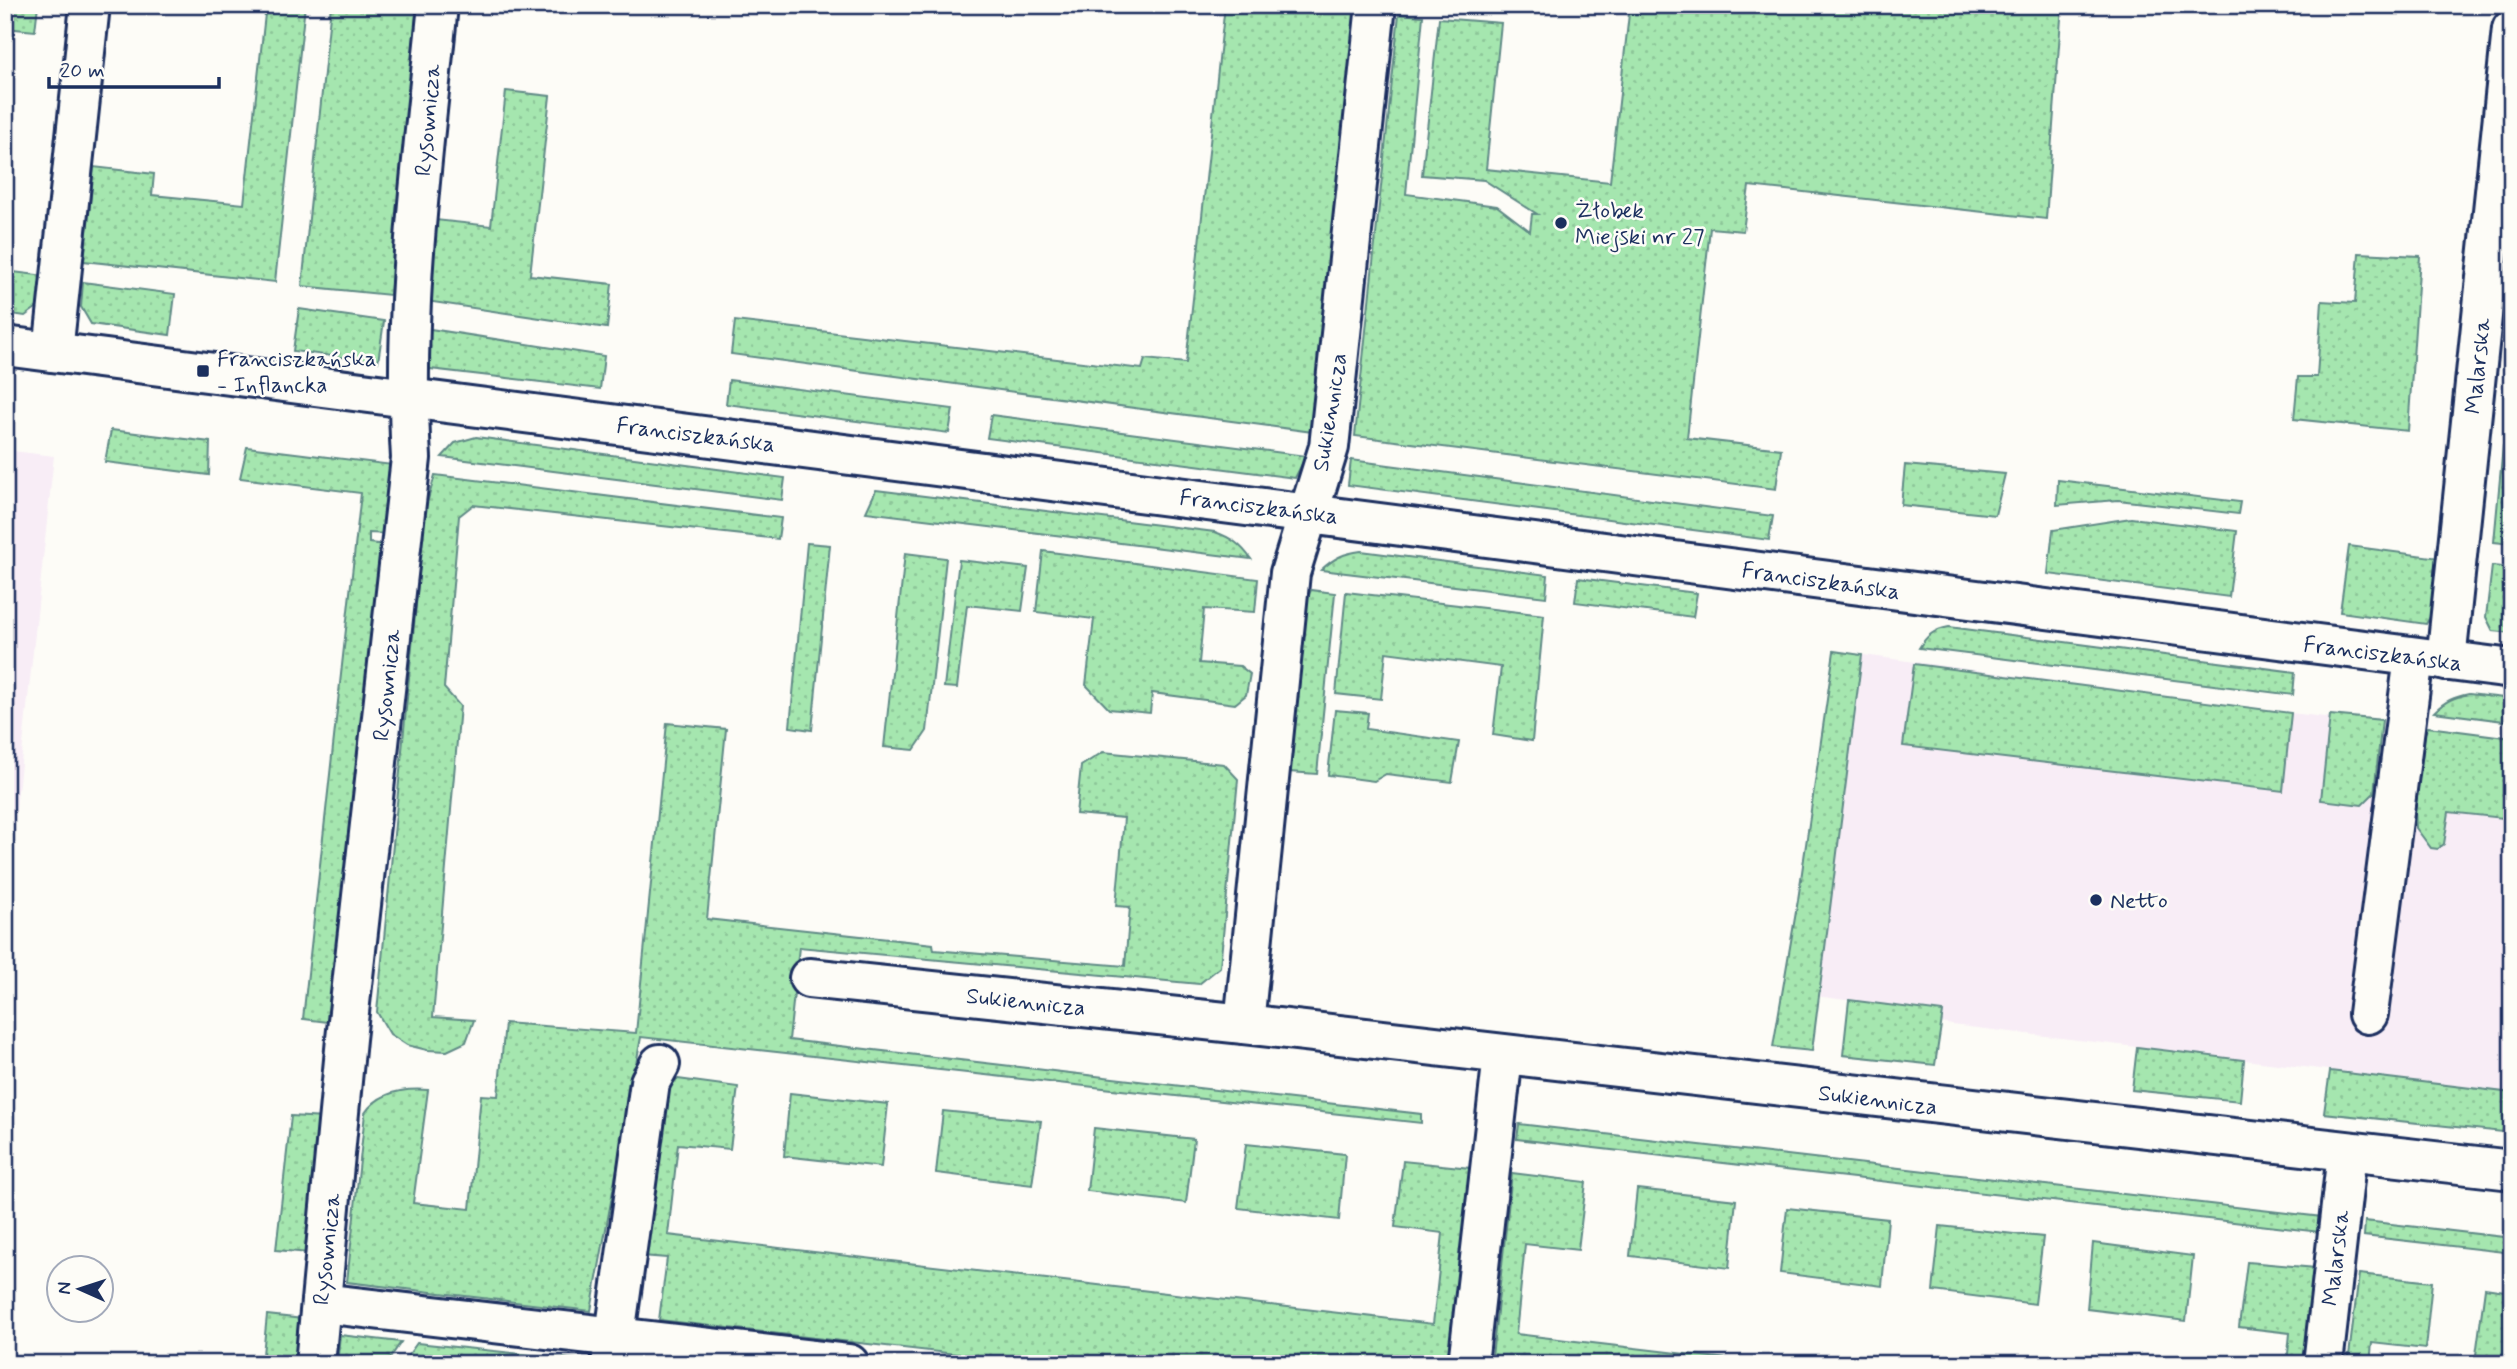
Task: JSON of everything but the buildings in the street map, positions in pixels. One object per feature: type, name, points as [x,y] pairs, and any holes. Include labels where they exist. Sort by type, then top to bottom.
[{"type":"street","points":[[53,352],[90,5]]},
{"type":"street","name":"Rysownicza","points":[[315,1364],[346,1039],[411,458],[407,397],[409,313],[438,5]]},
{"type":"street","name":"Sukiennicza","points":[[1244,1024],[1290,573],[1329,447],[1377,5]]},
{"type":"street","name":"Malarska","points":[[2368,1014],[2430,659],[2512,29]]},
{"type":"street","name":"Franciszkańska","points":[[5,346],[2512,669]]},
{"type":"street","name":"Sukiennicza","points":[[808,978],[1244,1024],[2512,1170]]},
{"type":"street","points":[[1468,1364],[1503,1055]]},
{"type":"street","points":[[613,1350],[650,1082],[660,1064]]},
{"type":"street","name":"Malarska","points":[[2323,1364],[2347,1153]]},
{"type":"street","points":[[321,1303],[613,1350],[849,1364]]},
{"type":"shaded area","points":[[5,450],[54,456],[5,913]]},
{"type":"shaded area","points":[[1834,651],[2291,713],[2512,739],[2512,1092],[1952,1025],[1941,1023],[1942,1012],[1783,992]]},
{"type":"green space","points":[[5,5],[38,5],[35,31],[5,28]]},
{"type":"green space","points":[[266,5],[305,5],[275,282],[84,261],[94,167],[154,174],[152,195],[244,204]]},
{"type":"green space","points":[[331,5],[417,5],[390,295],[302,286]]},
{"type":"green space","points":[[1225,5],[1358,5],[1313,432],[731,354],[735,321],[1142,369],[1145,359],[1186,363]]},
{"type":"green space","name":"Żłobek Miejski nr 27","points":[[1630,5],[2062,5],[2046,219],[1749,186],[1743,231],[1710,228],[1687,438],[1781,449],[1776,489],[1355,436],[1399,14],[1423,16],[1406,194],[1497,206],[1530,231],[1532,214],[1537,214],[1484,180],[1422,175],[1439,18],[1501,23],[1486,169],[1610,182]]},
{"type":"green space","points":[[506,91],[550,96],[530,275],[612,284],[607,328],[426,301],[436,220],[491,226]]},
{"type":"green space","points":[[2359,253],[2420,256],[2408,431],[2294,419],[2298,377],[2317,377],[2322,301],[2355,303]]},
{"type":"green space","points":[[5,271],[46,276],[40,305],[25,316],[5,313]]},
{"type":"green space","points":[[83,282],[175,294],[170,335],[91,324],[81,307]]},
{"type":"green space","points":[[299,309],[384,321],[378,362],[293,351]]},
{"type":"green space","points":[[424,328],[604,356],[600,389],[422,368]]},
{"type":"green space","points":[[729,380],[953,409],[949,433],[726,404]]},
{"type":"green space","points":[[991,415],[1306,456],[1295,478],[987,438]]},
{"type":"green space","points":[[111,430],[210,442],[209,475],[105,462]]},
{"type":"green space","points":[[476,437],[785,478],[782,500],[442,457],[455,443]]},
{"type":"green space","points":[[2503,446],[2512,446],[2512,544],[2494,542]]},
{"type":"green space","points":[[247,447],[393,465],[387,534],[369,533],[369,543],[386,545],[335,1023],[303,1019],[361,493],[240,478]]},
{"type":"green space","points":[[1351,460],[1773,516],[1769,540],[1348,485]]},
{"type":"green space","points":[[1905,465],[2005,474],[1995,515],[1901,505]]},
{"type":"green space","points":[[435,475],[781,518],[778,539],[473,505],[459,516],[444,688],[460,706],[433,1017],[474,1020],[466,1042],[447,1051],[407,1045],[390,1034],[377,1012],[425,510]]},
{"type":"green space","points":[[2058,480],[2240,502],[2238,514],[2118,500],[2057,505]]},
{"type":"green space","points":[[876,490],[1215,532],[1236,542],[1251,559],[866,512]]},
{"type":"green space","points":[[2131,518],[2237,531],[2229,597],[2048,574],[2053,530]]},
{"type":"green space","points":[[807,543],[830,545],[812,730],[790,727]]},
{"type":"green space","points":[[2349,546],[2440,558],[2434,610],[2426,624],[2340,612]]},
{"type":"green space","points":[[1043,551],[1258,579],[1255,612],[1204,609],[1199,663],[1240,666],[1250,674],[1246,695],[1235,704],[1152,693],[1150,713],[1109,709],[1086,685],[1094,619],[1036,612]]},
{"type":"green space","points":[[1361,551],[1548,575],[1546,597],[1321,570],[1340,557]]},
{"type":"green space","points":[[905,553],[946,558],[927,731],[914,750],[884,747]]},
{"type":"green space","points":[[959,560],[1028,568],[1022,611],[967,605],[957,688],[944,687]]},
{"type":"green space","points":[[2492,566],[2512,568],[2512,633],[2493,631],[2486,617]]},
{"type":"green space","points":[[1578,578],[1697,593],[1693,617],[1575,602]]},
{"type":"green space","points":[[1311,590],[1335,593],[1317,774],[1289,772],[1306,603]]},
{"type":"green space","points":[[1346,592],[1544,615],[1532,741],[1493,735],[1501,667],[1386,652],[1381,699],[1336,694]]},
{"type":"green space","points":[[1949,627],[2295,672],[2293,695],[1919,648],[1931,634]]},
{"type":"green space","points":[[1834,651],[1862,655],[1812,1051],[1773,1047],[1798,900]]},
{"type":"green space","points":[[1914,664],[2291,713],[2283,791],[1903,746]]},
{"type":"green space","points":[[2469,694],[2512,699],[2512,722],[2434,712],[2450,700]]},
{"type":"green space","points":[[1335,710],[1368,713],[1366,729],[1459,742],[1452,782],[1386,774],[1374,781],[1328,775]]},
{"type":"green space","points":[[2330,715],[2382,720],[2374,793],[2362,805],[2321,800]]},
{"type":"green space","points":[[667,723],[726,729],[707,919],[933,944],[934,950],[1125,966],[1130,907],[1116,906],[1124,818],[1076,814],[1081,766],[1103,752],[1224,764],[1238,779],[1220,967],[1199,984],[799,947],[789,1040],[1421,1114],[1421,1123],[641,1037],[591,1311],[347,1282],[365,1113],[377,1100],[401,1091],[428,1090],[413,1203],[470,1209],[481,1095],[498,1096],[505,1023],[636,1033]]},
{"type":"green space","points":[[2428,727],[2512,738],[2512,819],[2449,812],[2444,844],[2438,849],[2431,848],[2416,828],[2415,811]]},
{"type":"green space","points":[[1849,1000],[1943,1012],[1935,1065],[1843,1055]]},
{"type":"green space","points":[[2137,1047],[2244,1060],[2240,1101],[2132,1090]]},
{"type":"green space","points":[[2330,1071],[2512,1093],[2512,1133],[2324,1113]]},
{"type":"green space","points":[[678,1079],[738,1087],[730,1149],[678,1144],[668,1235],[1433,1324],[1443,1233],[1395,1227],[1403,1161],[1470,1168],[1448,1364],[1043,1364],[659,1320],[667,1258],[642,1256],[662,1089]]},
{"type":"green space","points":[[790,1093],[888,1104],[881,1167],[784,1156]]},
{"type":"green space","points":[[943,1111],[1041,1121],[1032,1185],[936,1173]]},
{"type":"green space","points":[[291,1116],[324,1118],[309,1253],[276,1250]]},
{"type":"green space","points":[[1519,1124],[2322,1217],[2320,1232],[1517,1139]]},
{"type":"green space","points":[[1094,1128],[1194,1139],[1186,1203],[1087,1191]]},
{"type":"green space","points":[[1246,1144],[1345,1154],[1339,1220],[1238,1208]]},
{"type":"green space","points":[[1512,1173],[1586,1182],[1578,1250],[1525,1244],[1516,1334],[1770,1364],[1514,1364],[1514,1359],[1492,1357]]},
{"type":"green space","points":[[1637,1189],[1736,1200],[1729,1268],[1630,1256]]},
{"type":"green space","points":[[1787,1208],[1888,1219],[1882,1286],[1780,1273]]},
{"type":"green space","points":[[2365,1221],[2512,1238],[2512,1253],[2364,1236]]},
{"type":"green space","points":[[1940,1226],[2043,1237],[2035,1304],[1933,1291]]},
{"type":"green space","points":[[2093,1243],[2193,1256],[2186,1321],[2087,1309]]},
{"type":"green space","points":[[2247,1262],[2316,1268],[2305,1364],[2287,1364],[2290,1333],[2239,1327]]},
{"type":"green space","points":[[2359,1274],[2432,1282],[2425,1349],[2372,1343],[2370,1364],[2348,1364]]},
{"type":"green space","points":[[2485,1288],[2512,1292],[2512,1359],[2476,1355]]},
{"type":"green space","points":[[267,1315],[303,1319],[298,1364],[262,1364]]},
{"type":"green space","points":[[340,1335],[401,1342],[386,1364],[337,1364]]},
{"type":"green space","points":[[417,1343],[589,1361],[588,1364],[402,1364]]},
{"type":"place","name":"Żłobek Miejski nr 27","points":[[1561,223]]},
{"type":"place","name":"Franciszkańska - Inflancka","points":[[203,371]]},
{"type":"place","name":"Netto","points":[[2096,900]]}]
